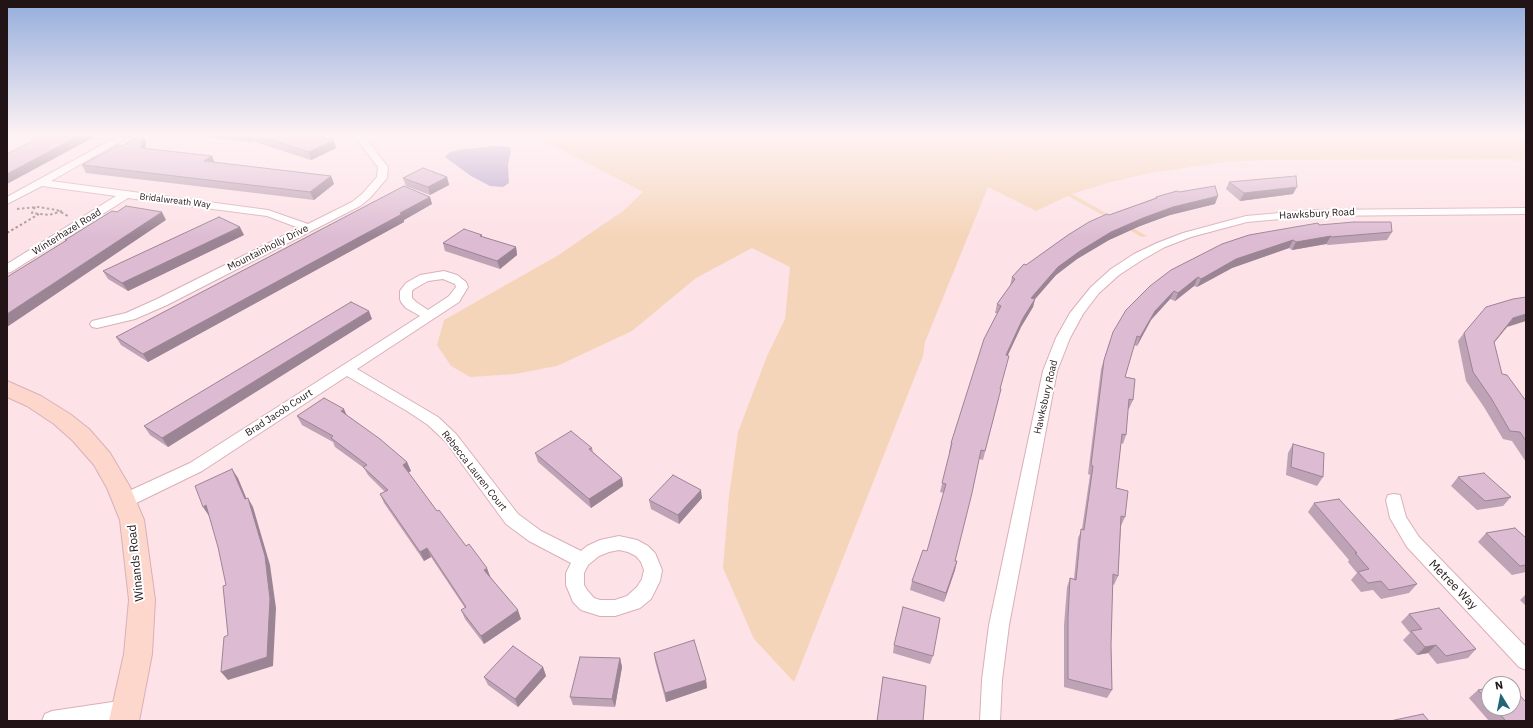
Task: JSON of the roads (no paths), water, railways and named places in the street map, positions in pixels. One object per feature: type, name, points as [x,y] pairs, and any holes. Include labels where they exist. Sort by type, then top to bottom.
[{"type":"street","points":[[9,205],[40,183],[66,169]]},
{"type":"street","name":"Mountainholly Drive","points":[[97,324],[130,316],[151,307],[308,228],[366,196],[382,178],[383,169]]},
{"type":"street","name":"Bridalwreath Way","points":[[40,183],[268,213],[288,219],[308,228]]},
{"type":"street","name":"Winterhazel Road","points":[[7,269],[127,194]]},
{"type":"street","name":"Hawksbury Road","points":[[990,721],[992,680],[998,625],[1050,371],[1063,338],[1077,313],[1095,290],[1115,272],[1138,257],[1161,245],[1187,235],[1246,219],[1314,213],[1526,211]]},
{"type":"street","name":"Brad Jacob Court","points":[[124,501],[196,467],[428,315]]},
{"type":"street","name":"Rebecca Lauren Court","points":[[346,369],[412,407],[433,421],[451,438],[512,519],[535,536],[582,560]]},
{"type":"street","name":"Winands Road","points":[[7,388],[45,408],[62,419],[81,435],[102,459],[118,487],[132,520],[142,600],[138,654],[125,716]]},
{"type":"street","name":"Metree Way","points":[[1394,500],[1398,518],[1413,542],[1526,661]]},
{"type":"street","points":[[619,543],[631,545],[642,550],[649,558],[652,570],[651,581],[644,593],[633,602],[615,608],[600,608],[588,604],[580,596],[575,585],[575,573],[582,560],[593,551],[606,545],[619,543]]},
{"type":"street","points":[[52,721],[125,716]]}]
